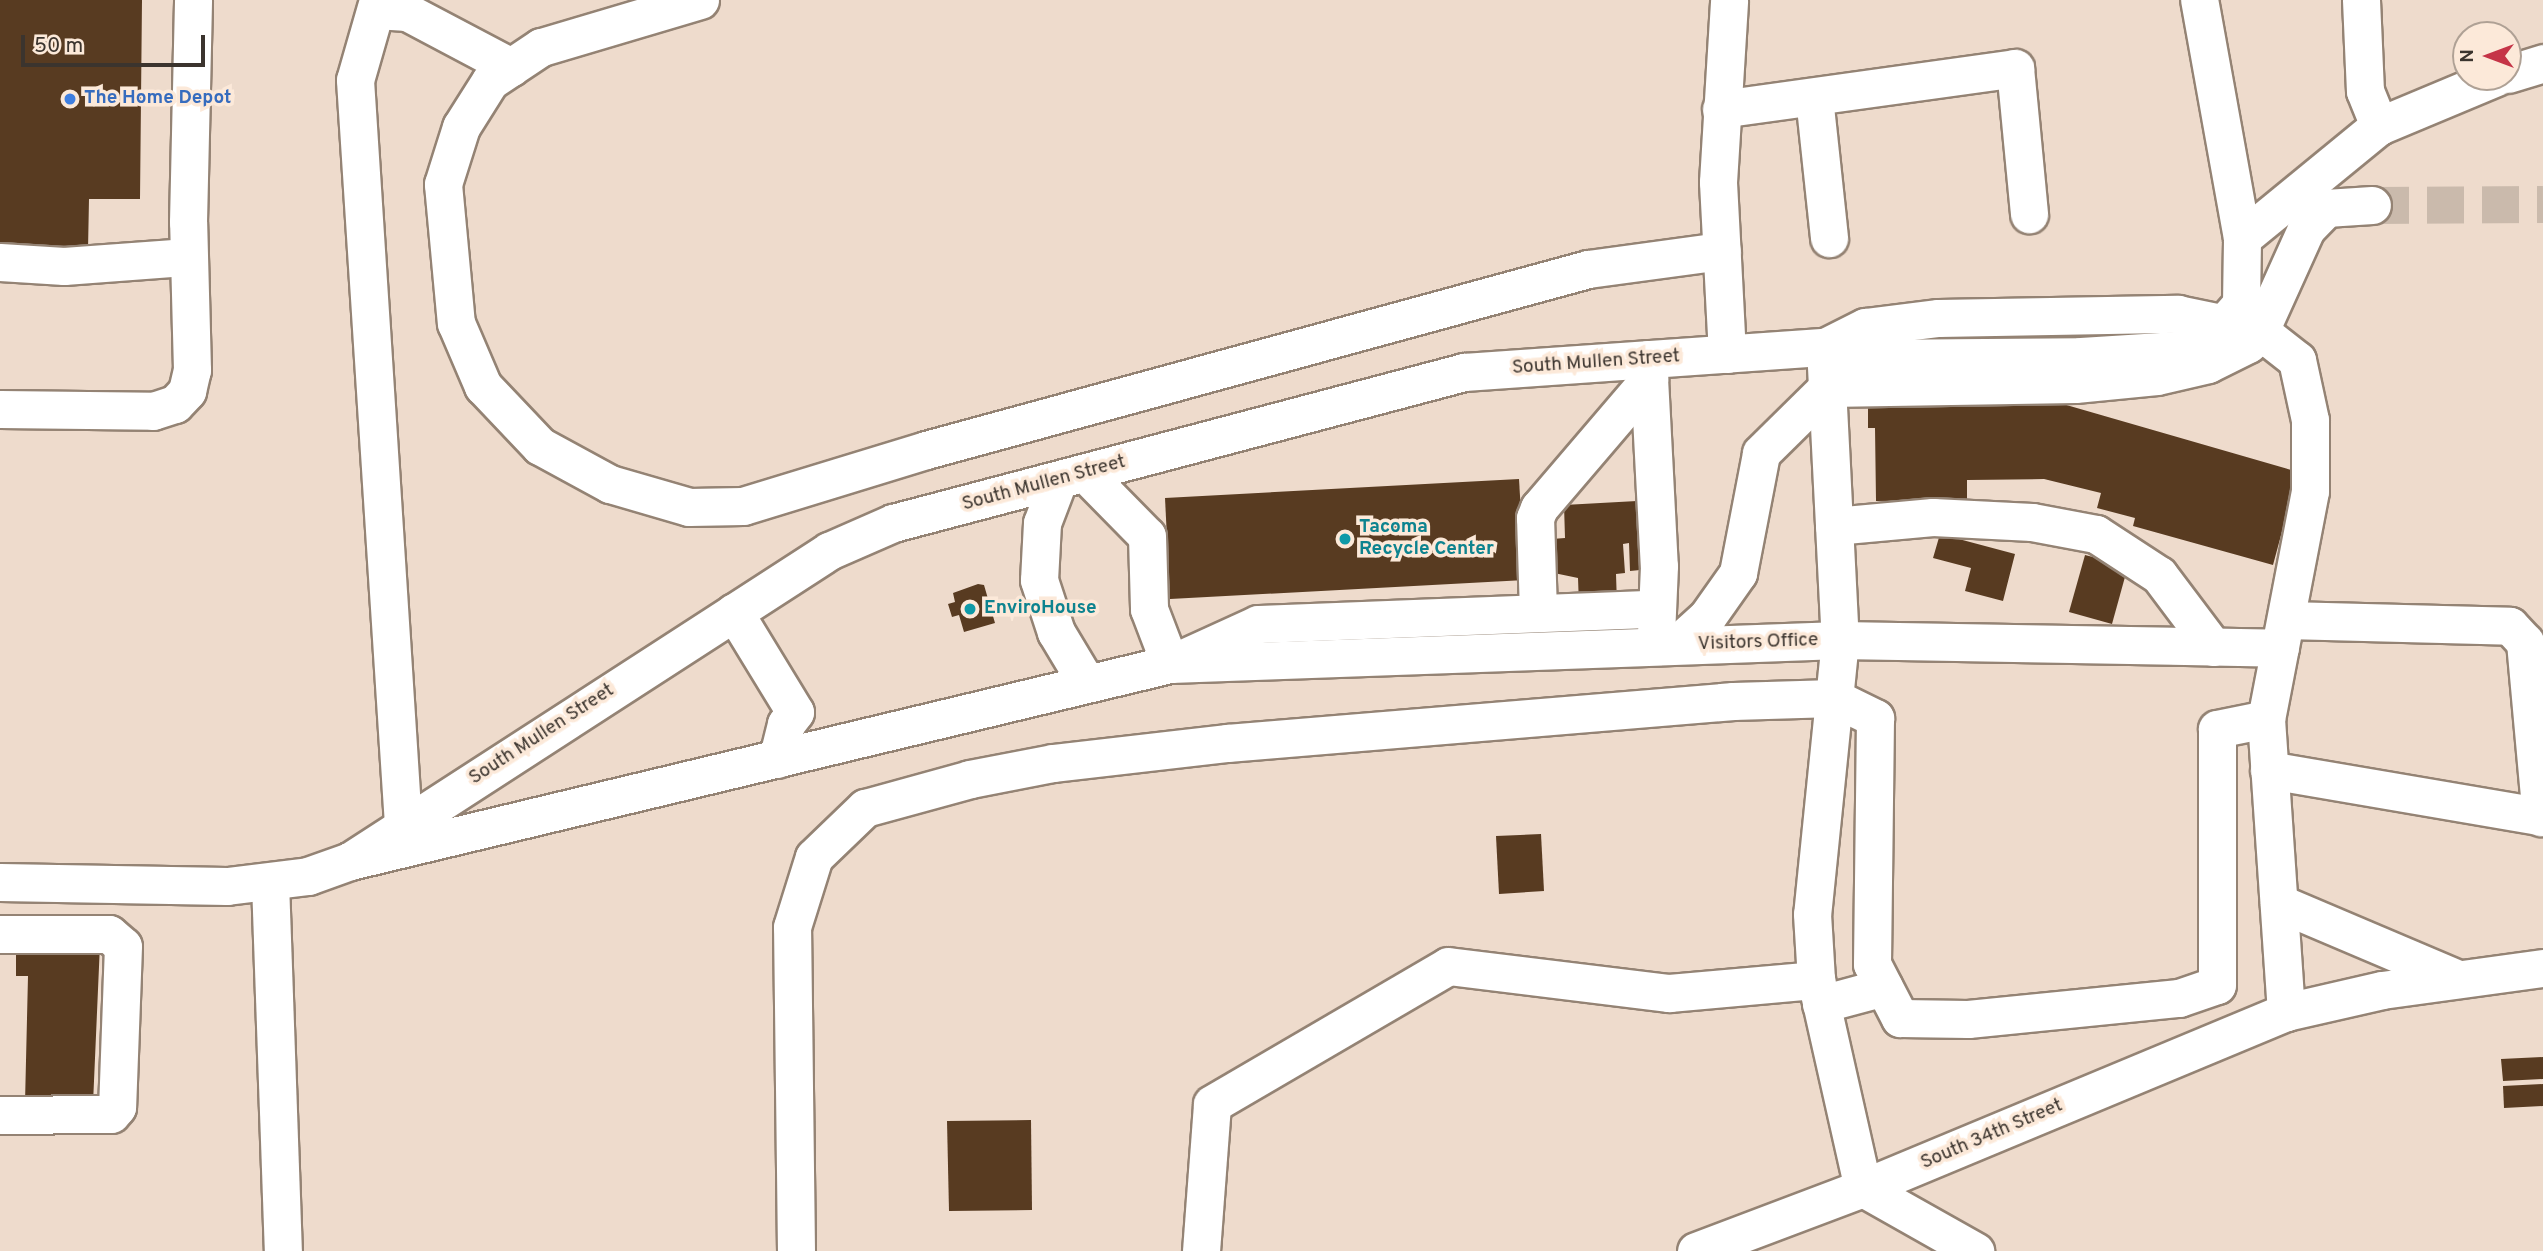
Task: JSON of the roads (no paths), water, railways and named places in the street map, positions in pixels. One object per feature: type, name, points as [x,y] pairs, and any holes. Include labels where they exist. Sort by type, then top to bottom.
[{"type":"street","points":[[0,409],[138,412],[175,404],[187,391],[192,370],[188,257],[193,0]]},
{"type":"street","points":[[700,0],[541,47],[490,81],[461,127],[443,184],[456,323],[483,386],[540,446],[610,484],[689,507],[743,506],[926,450],[1588,269],[1722,251]]},
{"type":"street","points":[[1727,354],[1722,251],[1721,109],[1729,0]]},
{"type":"street","points":[[2199,0],[2242,238],[2243,319]]},
{"type":"street","points":[[2361,0],[2365,91],[2379,126]]},
{"type":"street","points":[[403,825],[355,80],[377,5],[407,12],[473,43],[511,67]]},
{"type":"street","points":[[2522,70],[2543,63]]},
{"type":"street","points":[[1721,109],[2015,68],[2029,214]]},
{"type":"street","points":[[2242,238],[2379,126],[2463,91]]},
{"type":"street","points":[[1814,97],[1829,238]]},
{"type":"street","points":[[1649,369],[1659,566],[1654,609],[1666,646],[1707,617],[1738,573],[1761,453],[1827,388],[2075,384],[2157,376],[2230,355],[2243,319],[2306,229],[2326,208],[2372,205]]},
{"type":"street","points":[[0,262],[64,266],[188,257]]},
{"type":"street","points":[[2243,319],[2297,360],[2310,420],[2310,491],[2266,719],[2286,1012]]},
{"type":"street","name":"South Mullen Street","points":[[350,861],[829,551],[893,523],[1464,372],[1649,369],[1727,354],[1825,347],[1871,358],[2108,355],[2177,350],[2211,338],[2243,319]]},
{"type":"street","points":[[1825,347],[1840,640],[1812,914],[1819,992],[1863,1188],[1943,1242],[1975,1251]]},
{"type":"street","points":[[1538,612],[1535,518],[1539,508],[1649,369]]},
{"type":"street","points":[[1086,682],[1056,632],[1039,580],[1042,523],[1072,477],[1147,536],[1149,609],[1170,664],[1258,624],[1654,609]]},
{"type":"street","points":[[1834,526],[1933,517],[2032,522],[2096,534],[2159,575],[2213,647]]},
{"type":"street","points":[[734,611],[795,712],[786,724],[777,759]]},
{"type":"street","name":"Visitors Office","points":[[1666,646],[1840,640],[2213,647],[2283,634],[2510,626],[2525,642],[2542,817]]},
{"type":"street","name":"South Mullen Street","points":[[0,882],[227,886],[308,876],[350,861],[1086,682],[1170,664],[1666,646]]},
{"type":"street","points":[[796,1251],[792,927],[814,857],[865,808],[970,779],[1053,763],[1227,743],[1734,701],[1834,698],[1875,718],[1872,964],[1900,1018],[1968,1019],[2179,998],[2217,985],[2217,729],[2266,719]]},
{"type":"street","points":[[2269,770],[2542,817]]},
{"type":"street","points":[[270,882],[283,1251]]},
{"type":"street","points":[[2279,903],[2457,979],[2543,987]]},
{"type":"street","points":[[0,934],[108,934],[123,946],[117,1107],[111,1114],[0,1115]]},
{"type":"street","points":[[1201,1251],[1212,1104],[1448,966],[1670,993],[1819,992],[1884,987]]},
{"type":"street","points":[[2457,979],[2543,968]]},
{"type":"street","name":"South 34th Street","points":[[1696,1251],[1863,1188],[2286,1012],[2457,979]]},
{"type":"street","points":[[2199,991],[2222,1039]]},
{"type":"tunnel","points":[[2372,205],[2543,204]]},
{"type":"place","name":"The Home Depot","points":[[70,99]]},
{"type":"place","name":"Tacoma Recycle Center","points":[[1345,539]]},
{"type":"place","name":"EnviroHouse","points":[[970,609]]}]
